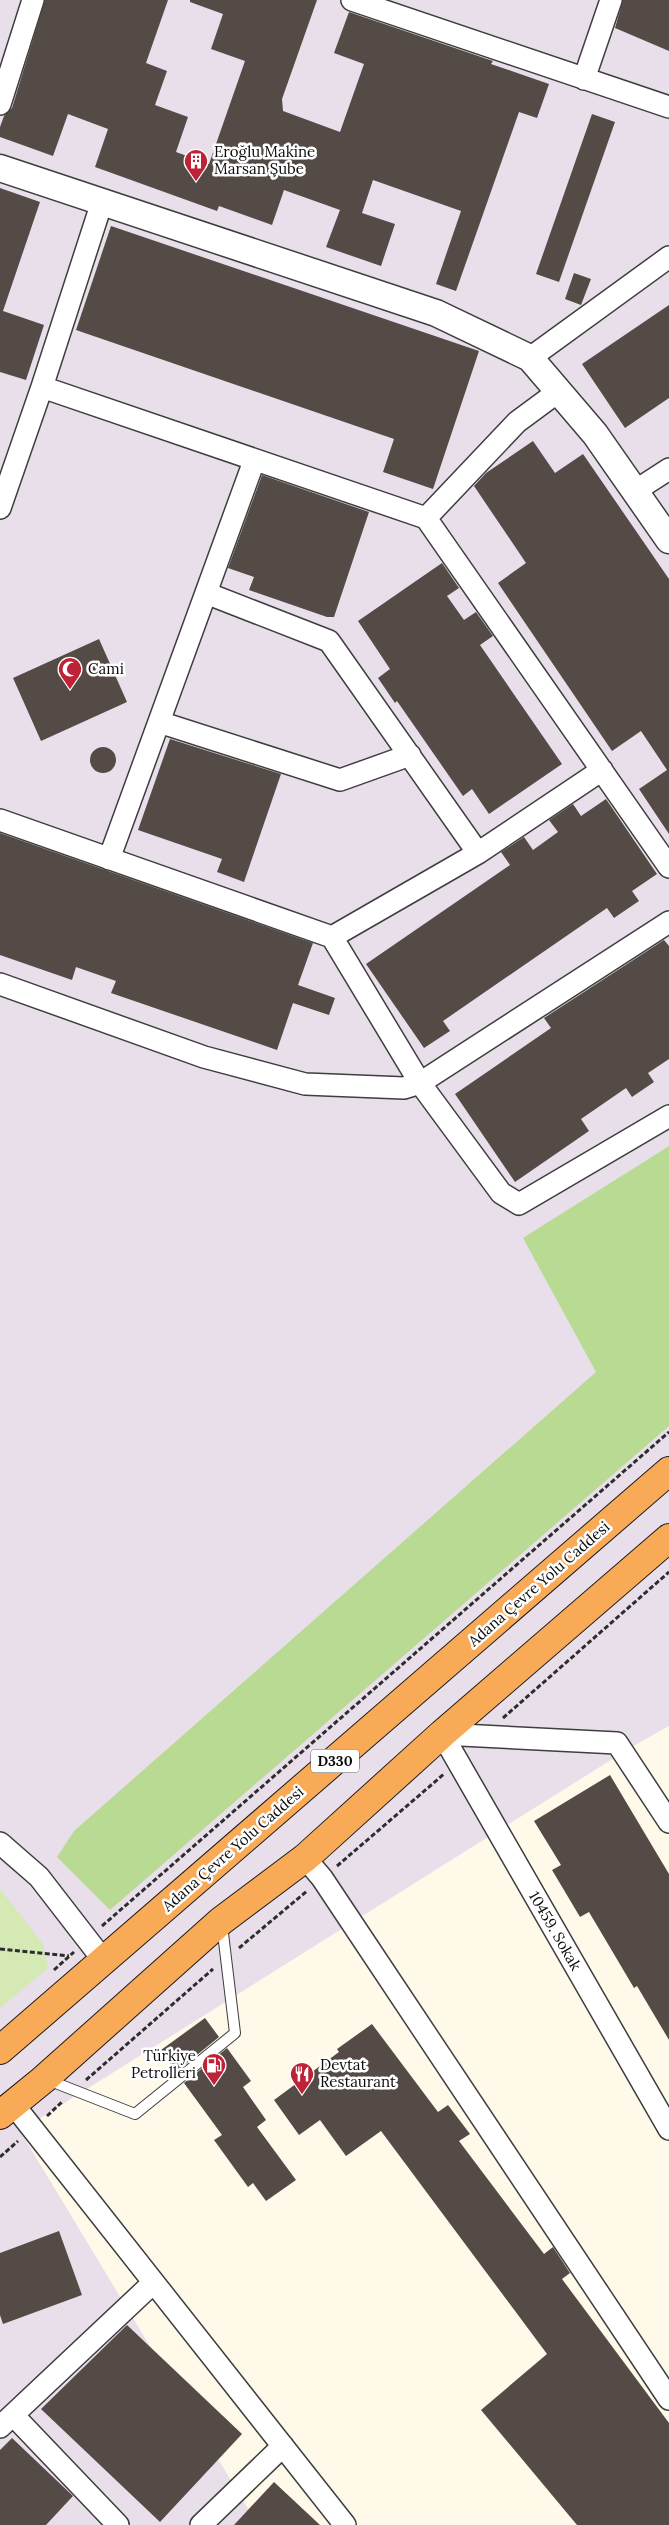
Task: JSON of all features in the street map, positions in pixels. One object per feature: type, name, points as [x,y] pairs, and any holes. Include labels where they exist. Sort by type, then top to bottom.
[{"type":"highway","name":"Adana Çevre Yolu Caddesi","points":[[0,2050],[669,1471]]},
{"type":"highway","points":[[6,2110],[44,2079],[221,1921],[305,1858],[442,1734],[669,1538]]},
{"type":"street","points":[[0,104],[33,0]]},
{"type":"street","points":[[352,0],[669,107]]},
{"type":"street","points":[[584,79],[611,0]]},
{"type":"street","points":[[0,168],[436,313],[530,358],[596,434],[669,540]]},
{"type":"street","points":[[0,508],[42,388],[102,202]]},
{"type":"street","points":[[530,358],[669,257]]},
{"type":"street","points":[[42,388],[426,518],[669,867]]},
{"type":"street","points":[[426,518],[517,422],[559,392]]},
{"type":"street","points":[[110,859],[254,461]]},
{"type":"street","points":[[635,491],[669,468]]},
{"type":"street","points":[[206,593],[329,641],[478,853]]},
{"type":"street","points":[[159,722],[340,780],[410,755]]},
{"type":"street","points":[[332,937],[478,853],[602,770]]},
{"type":"street","points":[[0,820],[332,937],[420,1082],[501,1193],[519,1204],[669,1116]]},
{"type":"street","points":[[0,984],[204,1057],[305,1084],[404,1088],[420,1082],[669,922]]},
{"type":"street","points":[[442,1734],[617,1744],[669,1822]]},
{"type":"street","name":"10459. Sokak","points":[[442,1734],[669,2127]]},
{"type":"street","points":[[0,1843],[39,1877],[104,1961]]},
{"type":"street","points":[[305,1858],[320,1876],[669,2399]]},
{"type":"street","points":[[6,2110],[153,2283],[345,2525]]},
{"type":"street","points":[[109,2522],[6,2421],[153,2283]]},
{"type":"street","points":[[201,2525],[283,2446]]},
{"type":"lane","points":[[44,2079],[135,2114],[235,2033],[221,1921]]},
{"type":"path","points":[[52,1972],[176,1859],[669,1432]]},
{"type":"path","points":[[0,1949],[104,1961]]},
{"type":"shaded area","points":[[0,0],[669,0],[669,1726],[630,1748],[20,2131],[258,2525],[0,2525]]},
{"type":"green space","points":[[669,1146],[669,1426],[110,1910],[57,1857],[74,1831],[596,1372],[523,1238]]},
{"type":"green space","points":[[0,1889],[43,1944],[48,1968],[0,2008]]},
{"type":"building","points":[[45,0],[168,0],[146,63],[167,71],[155,105],[188,117],[176,152],[209,164],[245,61],[211,49],[223,14],[190,2],[190,0],[317,0],[282,99],[283,111],[340,132],[364,64],[334,53],[349,12],[493,61],[491,64],[549,84],[537,118],[519,112],[456,291],[436,284],[461,211],[373,180],[362,213],[395,224],[381,266],[326,247],[340,210],[284,190],[272,225],[219,206],[217,211],[95,167],[108,129],[68,114],[53,156],[0,137],[0,127],[4,116],[12,108]]},
{"type":"building","points":[[623,0],[669,0],[669,51],[615,28]]},
{"type":"building","points":[[592,114],[615,122],[559,282],[536,274]]},
{"type":"building","points":[[0,188],[40,202],[3,311],[44,325],[26,380],[0,372]]},
{"type":"building","points":[[111,226],[479,351],[433,489],[383,472],[394,439],[76,330]]},
{"type":"building","points":[[574,273],[591,279],[581,305],[565,299]]},
{"type":"building","points":[[669,305],[669,398],[625,428],[582,364]]},
{"type":"building","points":[[533,441],[555,473],[583,454],[669,579],[669,834],[639,789],[667,770],[641,731],[612,751],[498,583],[526,563],[474,486],[486,473]]},
{"type":"building","points":[[262,475],[369,512],[334,617],[327,617],[249,590],[254,577],[228,568]]},
{"type":"building","points":[[442,563],[459,588],[447,596],[464,620],[476,612],[493,636],[480,645],[562,764],[489,814],[472,789],[463,796],[397,701],[395,703],[378,678],[390,669],[358,621]]},
{"type":"building","name":"Cami","points":[[99,639],[127,702],[41,741],[13,678]]},
{"type":"building","points":[[170,739],[281,774],[244,882],[217,872],[222,859],[138,830]]},
{"type":"building","points":[[103,747],[112,751],[116,760],[112,769],[103,773],[94,769],[90,760],[94,751]]},
{"type":"building","points":[[606,799],[657,874],[632,891],[639,901],[614,918],[607,908],[443,1021],[450,1031],[424,1048],[366,964],[510,865],[501,852],[524,837],[533,850],[558,832],[549,820],[573,804],[581,816]]},
{"type":"building","points":[[0,833],[313,943],[298,985],[335,998],[329,1015],[293,1003],[277,1050],[111,993],[116,981],[76,967],[72,980],[0,955]]},
{"type":"building","points":[[664,940],[669,946],[669,1059],[648,1073],[654,1082],[632,1097],[626,1088],[581,1119],[589,1131],[515,1182],[455,1094],[551,1028],[544,1018]]},
{"type":"building","points":[[610,1775],[669,1874],[669,2040],[637,1986],[634,1988],[589,1912],[580,1917],[552,1870],[561,1865],[534,1821]]},
{"type":"building","points":[[205,2018],[219,2037],[176,2072],[161,2050]]},
{"type":"building","points":[[372,2024],[438,2112],[448,2105],[470,2134],[459,2141],[544,2254],[553,2247],[570,2273],[562,2279],[669,2423],[669,2525],[577,2525],[481,2410],[547,2354],[381,2131],[346,2156],[320,2120],[299,2135],[274,2100],[339,2052],[337,2049]]},
{"type":"building","points":[[227,2048],[251,2081],[243,2087],[266,2120],[257,2127],[296,2180],[266,2201],[253,2183],[248,2187],[214,2140],[222,2135],[184,2083]]},
{"type":"building","points":[[59,2231],[82,2295],[3,2324],[0,2315],[0,2253]]},
{"type":"building","points":[[127,2325],[242,2434],[160,2522],[41,2409]]},
{"type":"building","points":[[12,2438],[73,2496],[46,2525],[0,2525],[0,2450]]},
{"type":"building","points":[[274,2482],[320,2525],[234,2525]]},
{"type":"place","name":"Eroğlu Makine Marsan Şube","points":[[196,182]]},
{"type":"place","name":"Cami","points":[[70,690]]},
{"type":"place","name":"Türkiye Petrolleri","points":[[214,2086]]},
{"type":"place","name":"Devtat Restaurant","points":[[302,2095]]}]
